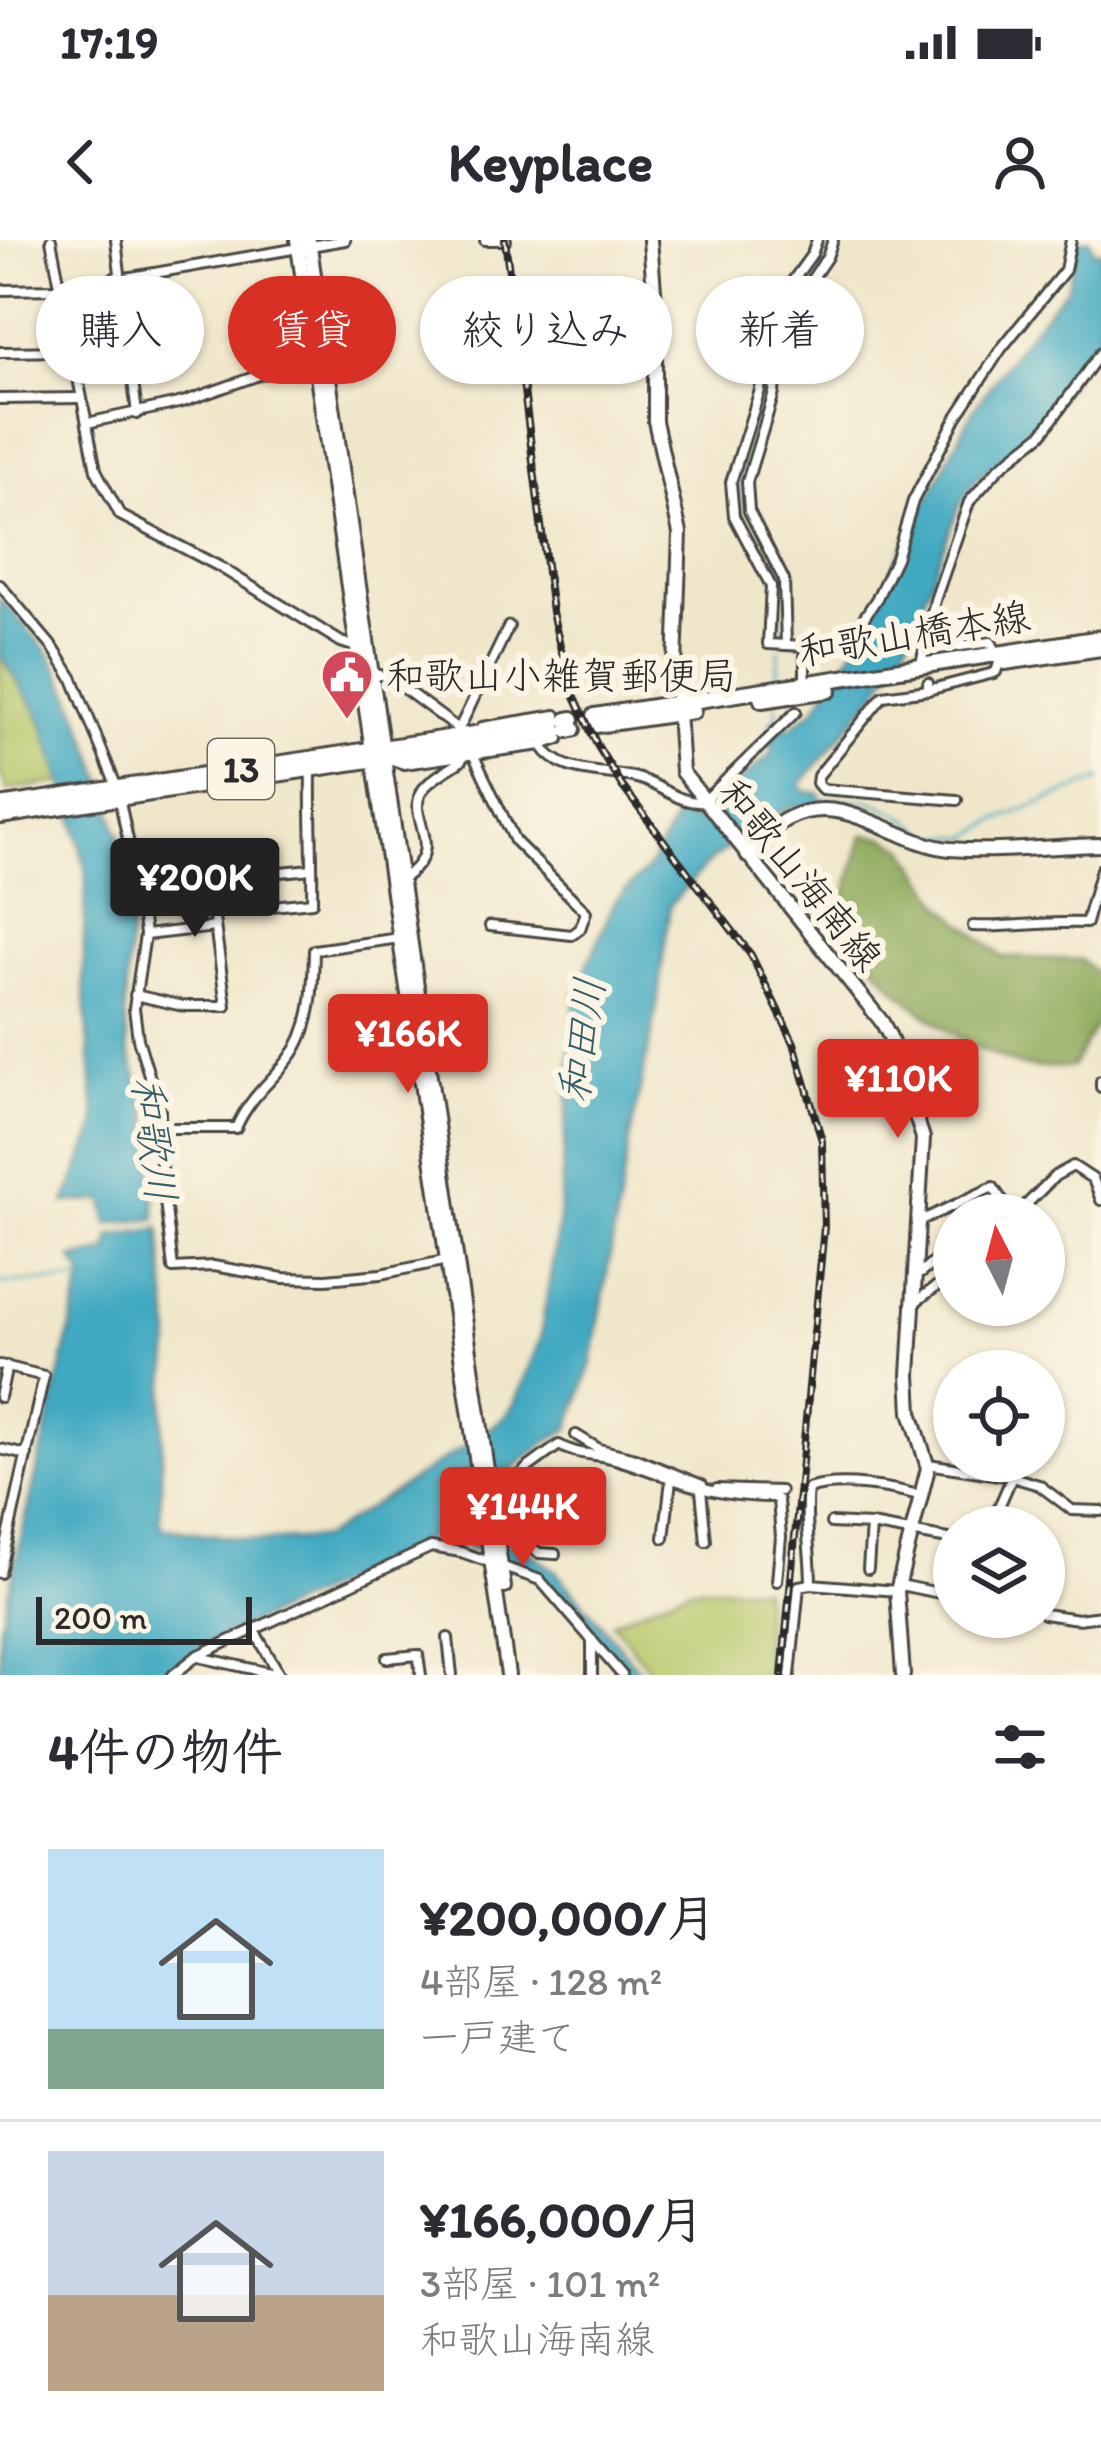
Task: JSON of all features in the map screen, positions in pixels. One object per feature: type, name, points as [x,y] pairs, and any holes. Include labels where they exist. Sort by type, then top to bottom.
[{"type":"main road","name":"和歌山海南線","points":[[650,240],[654,406],[680,533],[677,708],[682,772],[890,1037],[922,1138],[910,1306],[910,1412],[928,1464],[898,1588],[903,1675]]},
{"type":"main road","points":[[303,244],[307,276]]},
{"type":"main road","points":[[323,384],[512,1675]]},
{"type":"main road","name":"和歌山橋本線","points":[[596,721],[998,659],[1101,638]]},
{"type":"main road","name":"和歌山橋本線","points":[[998,659],[1101,648]]},
{"type":"main road","name":"13","points":[[5,810],[564,725]]},
{"type":"main road","name":"13","points":[[115,793],[311,769],[377,754]]},
{"type":"main road","points":[[744,852],[790,817],[853,801],[922,845],[955,849],[1101,845]]},
{"type":"street","points":[[51,240],[58,276]]},
{"type":"street","points":[[116,240],[120,276]]},
{"type":"street","points":[[126,276],[345,240]]},
{"type":"street","points":[[485,240],[506,240]]},
{"type":"street","points":[[811,652],[806,646],[768,644],[771,586],[734,516],[731,482],[760,390],[771,311],[817,240]]},
{"type":"street","points":[[786,646],[784,580],[749,512],[747,482],[774,393],[784,320],[827,257],[833,240]]},
{"type":"street","points":[[809,688],[802,664],[811,652],[835,648],[850,639],[877,598],[914,501],[956,418],[1001,349],[1065,270],[1071,240]]},
{"type":"street","points":[[0,290],[36,292]]},
{"type":"street","points":[[0,352],[36,352]]},
{"type":"street","points":[[957,800],[928,796],[853,801],[822,788],[818,776],[884,696],[996,672],[998,659],[991,643],[922,655],[935,600],[969,502],[999,468],[1042,434],[1101,352]]},
{"type":"street","points":[[78,384],[96,470],[120,515],[220,567],[341,642],[362,646]]},
{"type":"street","points":[[133,384],[137,414]]},
{"type":"street","points":[[87,423],[137,414],[231,384]]},
{"type":"street","points":[[0,399],[80,398]]},
{"type":"street","points":[[0,585],[73,679],[136,866],[145,935],[135,995],[138,1040],[160,1111],[172,1268],[213,1266],[326,1280],[451,1259]]},
{"type":"street","points":[[458,730],[509,626]]},
{"type":"street","points":[[363,674],[387,676],[458,730]]},
{"type":"street","points":[[542,745],[550,755],[595,775],[621,774],[647,781],[689,803],[704,804],[796,712]]},
{"type":"street","points":[[556,715],[559,739],[542,745],[404,764],[377,754],[394,740],[556,715]]},
{"type":"street","points":[[396,880],[423,859],[419,799],[423,789],[468,755]]},
{"type":"street","points":[[468,755],[515,842],[586,912],[580,929],[572,934],[490,926]]},
{"type":"street","points":[[311,769],[312,869],[312,902],[252,908],[248,874],[312,869]]},
{"type":"street","points":[[135,995],[183,1006],[226,1006],[206,860],[136,866]]},
{"type":"street","points":[[973,926],[1086,923],[1101,869]]},
{"type":"street","points":[[145,935],[215,927]]},
{"type":"street","points":[[160,1128],[236,1128],[266,1080],[288,1061],[297,1045],[313,1001],[314,950],[404,938]]},
{"type":"street","points":[[1037,1194],[1073,1166],[1093,1179],[1101,1200]]},
{"type":"street","points":[[918,1222],[933,1215]]},
{"type":"street","points":[[913,1273],[921,1273],[933,1262]]},
{"type":"street","points":[[910,1306],[933,1289]]},
{"type":"street","points":[[0,1397],[4,1365],[44,1376],[0,1574]]},
{"type":"street","points":[[576,1435],[599,1449],[698,1484],[725,1491],[780,1491]]},
{"type":"street","points":[[488,1501],[502,1497],[526,1469],[560,1445],[571,1452],[627,1462],[700,1490],[778,1500],[777,1582]]},
{"type":"street","points":[[0,1449],[27,1455]]},
{"type":"street","points":[[928,1464],[933,1465]]},
{"type":"street","points":[[664,1538],[671,1480]]},
{"type":"street","points":[[1031,1482],[1072,1510],[1101,1511]]},
{"type":"street","points":[[811,1584],[811,1541],[805,1519],[808,1489],[855,1486],[922,1496]]},
{"type":"street","points":[[700,1490],[706,1541]]},
{"type":"street","points":[[831,1523],[933,1536]]},
{"type":"street","points":[[868,1569],[871,1525]]},
{"type":"street","points":[[492,1531],[507,1530],[539,1553],[556,1554]]},
{"type":"street","points":[[173,1675],[197,1656],[419,1550],[439,1548],[496,1561],[540,1580],[622,1675]]},
{"type":"street","points":[[790,1675],[799,1586],[933,1593]]},
{"type":"street","points":[[1065,1617],[1101,1616]]},
{"type":"street","points":[[255,1632],[280,1675]]},
{"type":"street","points":[[448,1637],[452,1675]]},
{"type":"street","points":[[592,1640],[592,1675]]},
{"type":"street","points":[[387,1658],[418,1655],[421,1675]]},
{"type":"street","points":[[197,1656],[280,1675]]},
{"type":"green space","points":[[0,654],[40,716],[63,782],[7,790],[0,773]]},
{"type":"green space","points":[[863,835],[885,837],[906,849],[943,906],[1002,957],[1081,960],[1100,977],[1100,1018],[1072,1067],[1029,1067],[989,1053],[937,1023],[891,984],[841,912]]},
{"type":"green space","points":[[693,1587],[763,1588],[765,1658],[774,1661],[772,1675],[654,1675],[612,1622]]},
{"type":"water","name":"和田川","points":[[1090,240],[1095,252],[1101,250],[1101,332],[1042,423],[976,480],[960,504],[907,643],[877,692],[802,783],[803,791],[819,793],[823,804],[790,808],[750,832],[709,862],[670,905],[655,1018],[592,1363],[569,1429],[473,1500],[459,1522],[473,1535],[476,1531],[534,1555],[556,1571],[644,1675],[626,1675],[533,1569],[469,1548],[464,1541],[461,1546],[428,1538],[205,1644],[165,1675],[0,1675],[0,1628],[83,1275],[72,1258],[107,1252],[111,1236],[160,1228],[171,1337],[163,1411],[160,1521],[164,1528],[260,1541],[322,1538],[506,1416],[540,1339],[559,1220],[575,994],[615,901],[650,866],[678,813],[694,822],[772,753],[771,722],[779,718],[788,729],[814,710],[849,656],[973,410],[1067,288],[1079,241]]},
{"type":"water","points":[[0,598],[50,654],[73,699],[124,855],[131,919],[125,1009],[128,1048],[149,1117],[156,1219],[108,1224],[104,1200],[65,1203],[96,1126],[83,976],[86,873],[73,815],[41,718],[0,654]]},
{"type":"waterway","points":[[782,592],[743,518],[740,486],[768,392],[778,320],[826,240]]},
{"type":"waterway","points":[[779,640],[781,608]]},
{"type":"waterway","points":[[777,682],[779,650]]},
{"type":"waterway","points":[[776,704],[777,723]]},
{"type":"waterway","points":[[819,799],[870,801],[903,816],[930,836],[970,837],[995,821],[1101,779]]},
{"type":"waterway","points":[[0,1283],[82,1280]]},
{"type":"railway","points":[[505,240],[552,612],[569,684],[622,786],[751,955],[794,1043],[822,1141],[824,1227],[782,1675]]},
{"type":"place","name":"和歌山小雑賀郵便局","points":[[347,721]]},
{"type":"water label","name":"和歌川","points":[[155,1139]]}]
